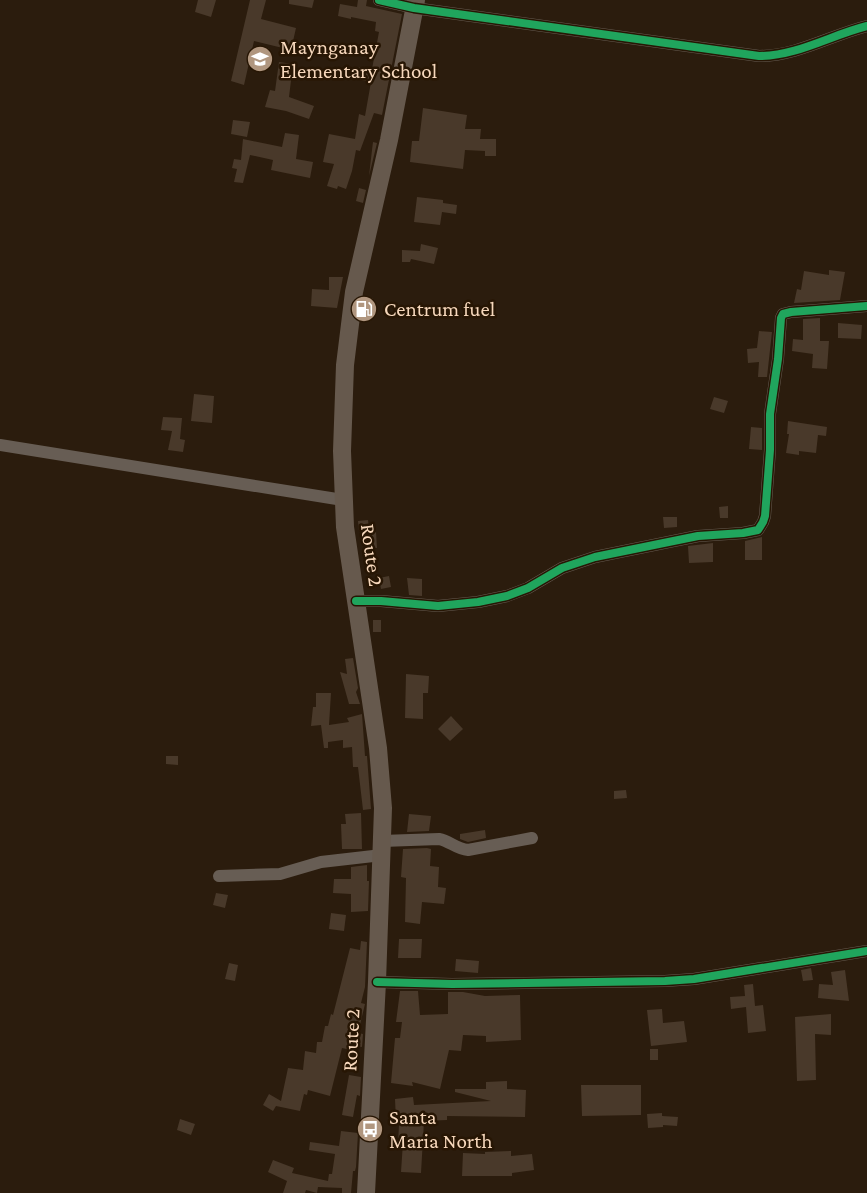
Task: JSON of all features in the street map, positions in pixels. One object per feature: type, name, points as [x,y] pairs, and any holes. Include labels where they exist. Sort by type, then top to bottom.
[{"type":"highway","name":"Route 2","points":[[366,1193],[377,982],[382,808],[378,748],[349,560],[344,500],[342,440],[345,364],[350,319],[389,140],[415,4]]},
{"type":"street","points":[[379,0],[759,56],[783,54],[843,32],[867,26]]},
{"type":"street","points":[[356,601],[438,606],[478,602],[507,596],[528,588],[562,568],[595,557],[688,538],[758,530],[765,516],[770,414],[783,314],[867,306]]},
{"type":"street","points":[[0,445],[344,500]]},
{"type":"street","points":[[219,876],[280,874],[382,848],[439,839],[460,849],[468,850],[532,838]]},
{"type":"street","points":[[377,982],[452,984],[675,981],[867,951]]},
{"type":"building","points":[[198,0],[216,0],[211,17],[195,12]]},
{"type":"building","points":[[250,0],[266,0],[261,19],[296,28],[291,50],[254,41],[244,85],[231,81]]},
{"type":"building","points":[[289,0],[314,0],[312,8],[289,4]]},
{"type":"building","points":[[358,0],[367,0],[366,6],[402,14],[382,115],[374,113],[360,151],[356,150],[346,189],[338,186],[337,189],[327,186],[334,164],[323,162],[329,134],[355,139],[359,114],[365,116],[371,82],[356,79],[359,67],[372,69],[379,32],[375,31],[376,22],[338,16],[340,4],[357,7]]},
{"type":"building","points":[[279,62],[293,64],[289,97],[314,106],[309,119],[265,107],[270,90],[275,91]]},
{"type":"building","points":[[423,108],[467,115],[465,129],[481,129],[480,139],[496,139],[496,156],[485,156],[485,151],[465,150],[463,169],[410,162],[412,141],[419,141]]},
{"type":"building","points":[[233,120],[250,122],[247,137],[231,134]]},
{"type":"building","points":[[285,133],[299,135],[296,159],[313,162],[310,178],[271,170],[273,160],[250,155],[243,183],[234,182],[237,169],[232,168],[234,159],[241,160],[243,139],[282,147]]},
{"type":"building","points":[[373,142],[377,143],[369,176],[372,150]]},
{"type":"building","points":[[359,188],[366,190],[363,203],[356,201]]},
{"type":"building","points":[[417,197],[443,200],[443,203],[457,205],[456,214],[442,212],[440,225],[414,222]]},
{"type":"building","points":[[421,244],[438,248],[434,264],[411,259],[410,262],[402,262],[402,250],[420,251]]},
{"type":"building","points":[[829,270],[845,272],[840,300],[794,303],[797,289],[801,290],[804,271],[829,275]]},
{"type":"building","points":[[329,277],[343,277],[337,308],[311,306],[312,289],[329,290]]},
{"type":"building","points":[[820,318],[820,341],[829,341],[827,369],[812,368],[813,354],[792,351],[793,339],[803,340],[803,319]]},
{"type":"building","points":[[838,323],[862,325],[861,339],[838,338]]},
{"type":"building","points":[[759,331],[772,332],[767,377],[758,377],[759,362],[748,363],[747,349],[757,348]]},
{"type":"building","points":[[194,394],[214,396],[212,423],[191,421]]},
{"type":"building","points":[[714,397],[728,401],[724,413],[710,409]]},
{"type":"building","points":[[163,417],[182,418],[180,439],[185,440],[183,452],[168,450],[172,431],[161,430]]},
{"type":"building","points":[[788,421],[827,427],[826,436],[818,435],[816,453],[799,451],[799,455],[786,453],[789,434],[787,434]]},
{"type":"building","points":[[751,427],[762,428],[762,450],[749,449]]},
{"type":"building","points":[[728,506],[728,518],[720,518],[719,507]]},
{"type":"building","points":[[663,517],[677,517],[677,527],[664,528]]},
{"type":"building","points":[[368,520],[369,529],[359,531],[358,521]]},
{"type":"building","points":[[376,532],[377,548],[365,549],[364,533]]},
{"type":"building","points":[[762,537],[762,560],[745,560],[745,541]]},
{"type":"building","points":[[713,543],[713,562],[689,563],[688,546]]},
{"type":"building","points":[[389,576],[391,587],[381,589],[379,578]]},
{"type":"building","points":[[407,578],[422,579],[422,596],[409,595]]},
{"type":"building","points":[[373,620],[381,620],[381,632],[373,632]]},
{"type":"building","points":[[353,658],[358,688],[356,692],[360,704],[349,704],[340,672],[347,674],[345,659]]},
{"type":"building","points":[[406,674],[429,676],[428,693],[423,693],[423,719],[405,718]]},
{"type":"building","points":[[316,693],[331,693],[329,725],[349,722],[347,718],[362,714],[371,809],[363,810],[358,767],[353,767],[352,747],[343,748],[343,740],[328,742],[328,748],[324,748],[321,725],[311,726],[313,707],[316,707]]},
{"type":"building","points":[[451,716],[463,729],[450,741],[438,729]]},
{"type":"building","points":[[166,756],[178,756],[178,765],[166,764]]},
{"type":"building","points":[[626,790],[627,798],[614,799],[614,791]]},
{"type":"building","points":[[361,813],[362,849],[342,849],[341,824],[346,824],[345,814]]},
{"type":"building","points":[[409,814],[431,816],[429,831],[407,832]]},
{"type":"building","points":[[485,830],[486,838],[468,842],[460,839],[460,834]]},
{"type":"building","points":[[403,849],[431,849],[430,866],[439,867],[438,887],[446,888],[444,904],[422,902],[420,924],[405,922],[406,878],[401,877]]},
{"type":"building","points":[[367,865],[368,911],[351,912],[351,894],[333,893],[334,879],[351,879],[351,867]]},
{"type":"building","points":[[216,893],[228,895],[225,908],[213,905]]},
{"type":"building","points":[[331,913],[346,915],[344,931],[329,929]]},
{"type":"building","points":[[399,939],[422,939],[421,958],[398,958]]},
{"type":"building","points":[[361,941],[367,942],[365,987],[361,1003],[365,1004],[358,1033],[363,1034],[362,1047],[352,1045],[351,1050],[342,1048],[330,1096],[308,1090],[307,1095],[304,1094],[300,1111],[276,1106],[273,1111],[263,1105],[269,1094],[281,1101],[288,1068],[303,1070],[305,1051],[316,1053],[317,1042],[322,1042],[325,1026],[328,1026],[331,1014],[333,1015],[350,948],[360,950]]},
{"type":"building","points":[[456,959],[479,961],[478,973],[455,971]]},
{"type":"building","points":[[229,963],[238,965],[235,981],[225,979]]},
{"type":"building","points":[[811,968],[813,980],[803,981],[801,970]]},
{"type":"building","points":[[845,970],[849,1001],[818,998],[819,984],[833,985],[831,972]]},
{"type":"building","points":[[753,984],[755,1006],[763,1005],[766,1031],[748,1033],[746,1007],[731,1009],[730,997],[745,996],[744,985]]},
{"type":"building","points":[[400,991],[418,991],[420,1015],[448,1014],[448,992],[485,996],[520,995],[521,1040],[486,1042],[486,1036],[463,1035],[461,1051],[449,1050],[440,1089],[412,1082],[413,1086],[391,1083],[395,1038],[400,1038],[402,1022],[396,1022]]},
{"type":"building","points":[[662,1009],[663,1023],[684,1021],[687,1042],[651,1046],[647,1010]]},
{"type":"building","points":[[831,1014],[831,1035],[815,1034],[816,1080],[797,1081],[795,1017]]},
{"type":"building","points":[[650,1049],[658,1049],[658,1060],[650,1060]]},
{"type":"building","points":[[349,1075],[361,1077],[360,1096],[357,1095],[353,1117],[342,1115]]},
{"type":"building","points":[[507,1081],[507,1089],[526,1090],[525,1117],[447,1116],[447,1120],[424,1121],[421,1173],[401,1172],[403,1142],[398,1143],[399,1125],[396,1121],[395,1099],[413,1097],[414,1105],[491,1101],[455,1092],[455,1089],[486,1089],[486,1082]]},
{"type":"building","points":[[581,1085],[641,1085],[641,1115],[582,1116]]},
{"type":"building","points":[[662,1113],[662,1116],[678,1117],[677,1126],[663,1125],[663,1127],[648,1128],[647,1114]]},
{"type":"building","points":[[180,1119],[195,1124],[191,1135],[177,1130]]},
{"type":"building","points":[[341,1131],[358,1133],[356,1167],[353,1171],[351,1193],[342,1193],[342,1188],[318,1187],[317,1193],[306,1190],[305,1193],[283,1193],[287,1181],[268,1172],[273,1160],[294,1168],[292,1173],[328,1181],[329,1174],[332,1174],[335,1154],[309,1150],[310,1142],[339,1146]]},
{"type":"building","points":[[511,1151],[511,1156],[532,1154],[534,1170],[512,1173],[512,1176],[462,1176],[463,1153],[485,1154],[485,1152]]},
{"type":"cycle path","points":[[379,0],[414,8],[759,56],[787,53],[867,26]]},
{"type":"cycle path","points":[[356,601],[438,606],[478,602],[507,596],[528,588],[562,568],[595,557],[698,536],[758,530],[765,516],[770,414],[781,318],[783,314],[791,312],[867,306]]},
{"type":"cycle path","points":[[377,982],[452,984],[665,981],[694,979],[867,951]]},
{"type":"place","name":"Maynganay Elementary School","points":[[260,59]]},
{"type":"place","name":"Centrum fuel","points":[[364,309]]},
{"type":"place","name":"Santa Maria North","points":[[370,1129]]}]
